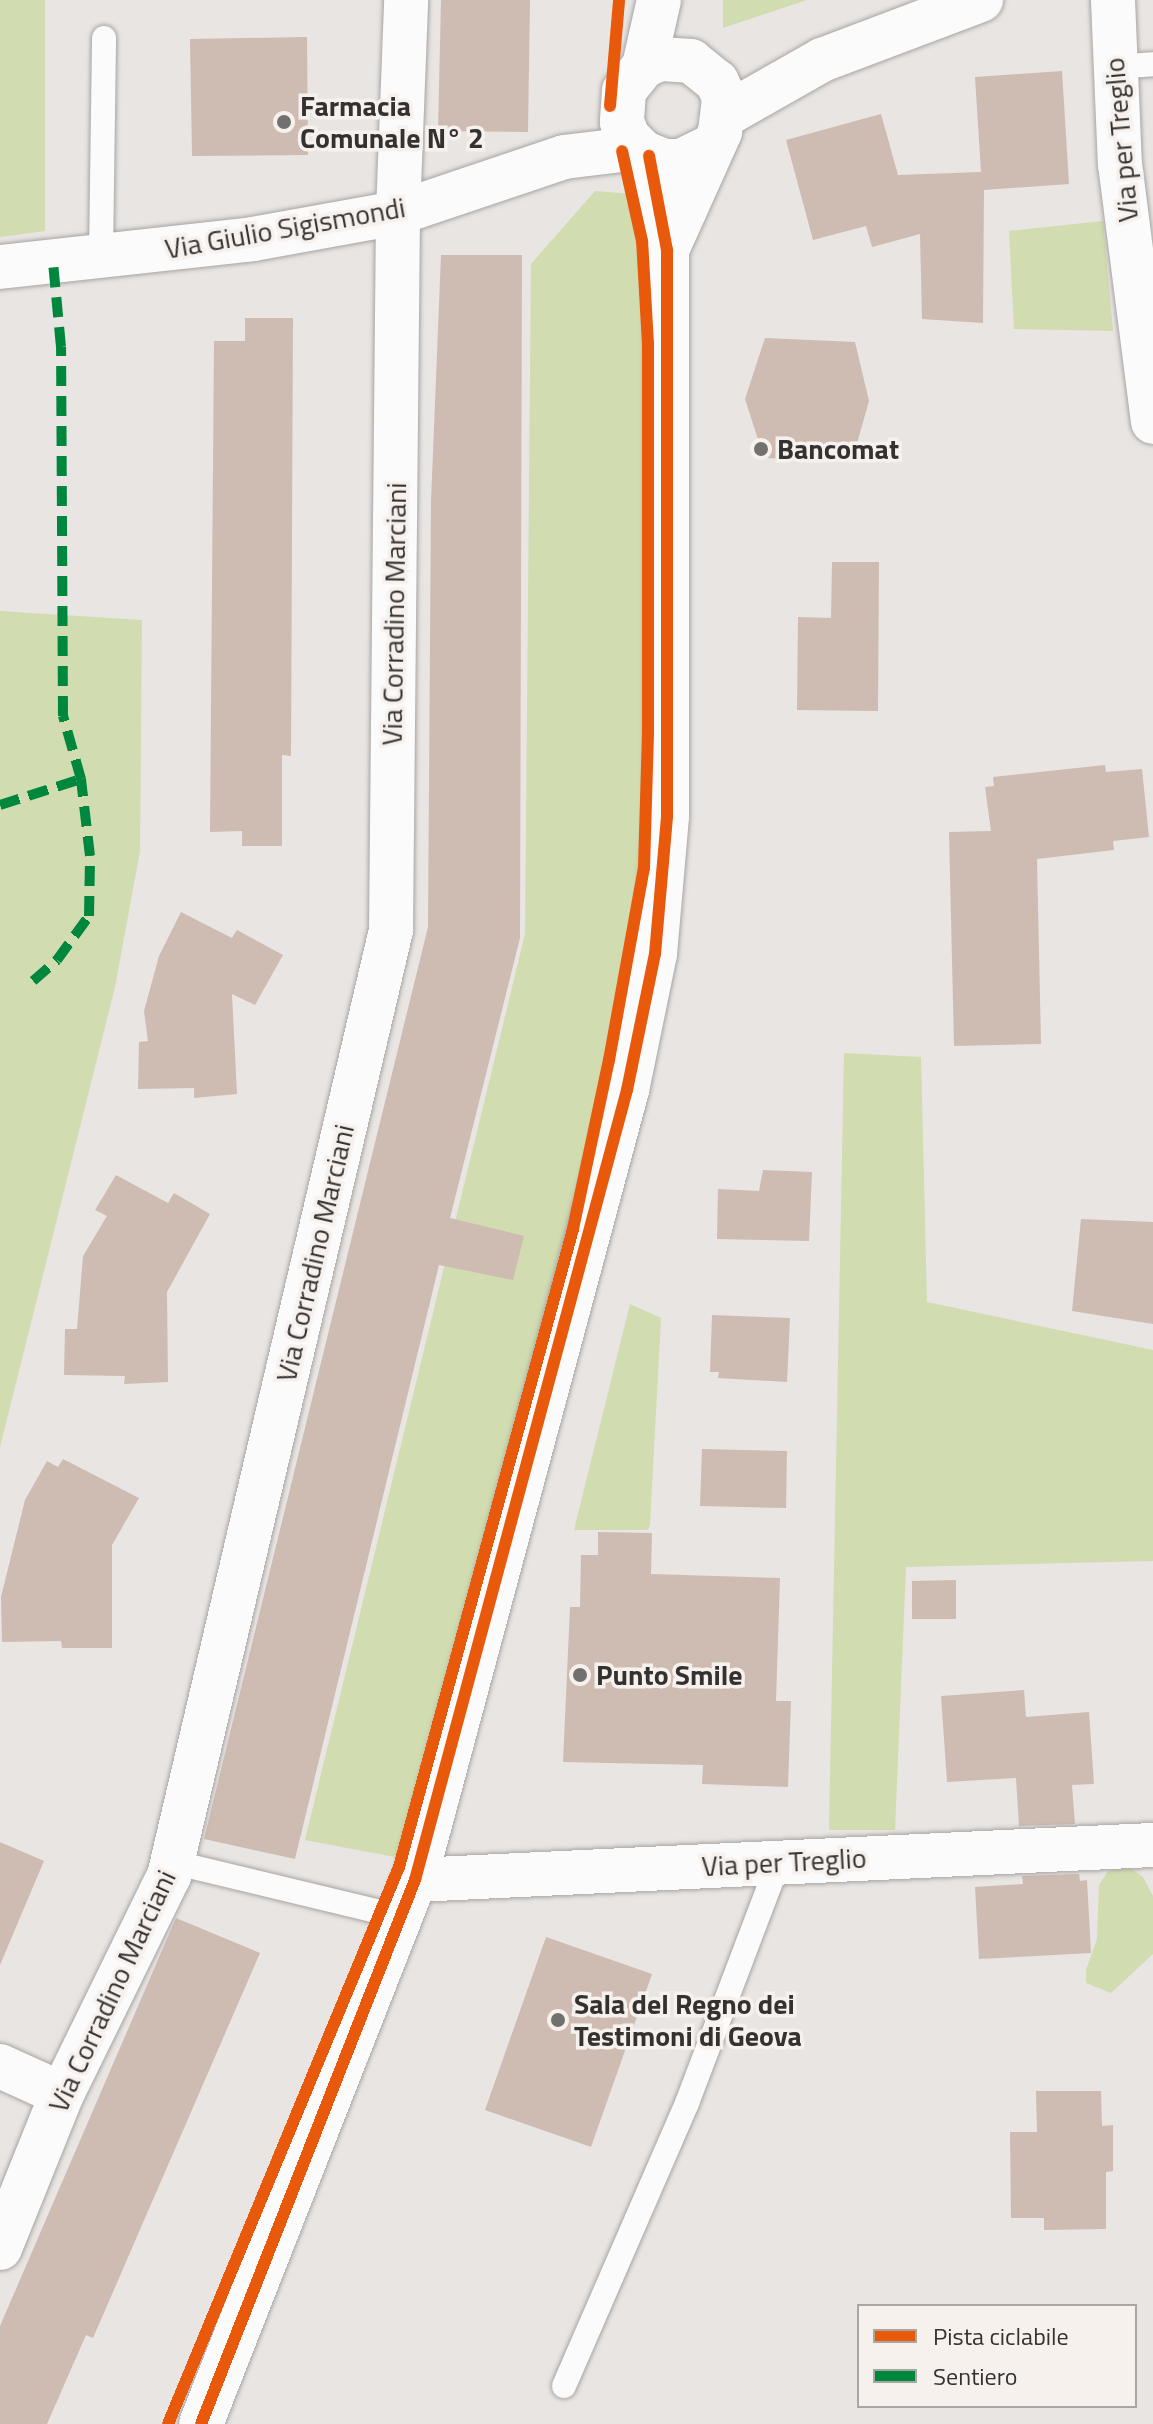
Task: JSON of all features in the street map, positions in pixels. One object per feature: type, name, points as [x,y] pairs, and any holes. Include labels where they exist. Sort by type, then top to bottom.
[{"type":"street","name":"Via Corradino Marciani","points":[[0,2248],[62,2094],[172,1862],[391,930],[398,213],[406,0]]},
{"type":"street","points":[[201,2424],[408,1899],[627,1090],[655,954],[667,816],[667,250],[644,152],[622,122],[659,0]]},
{"type":"street","points":[[667,250],[718,131],[724,97],[699,65],[681,0]]},
{"type":"street","points":[[644,152],[681,161],[718,131],[822,60],[981,0]]},
{"type":"street","name":"Via per Treglio","points":[[1113,0],[1133,66],[1120,164],[1153,422]]},
{"type":"street","points":[[634,78],[660,59],[699,65],[822,60]]},
{"type":"street","name":"Via Giulio Sigismondi","points":[[564,157],[634,78]]},
{"type":"street","name":"Via Giulio Sigismondi","points":[[0,267],[253,239],[398,213],[564,157],[644,152]]},
{"type":"street","name":"Via per Treglio","points":[[408,1899],[778,1863],[1153,1845]]},
{"type":"street","points":[[0,2066],[62,2094]]},
{"type":"lane","points":[[101,256],[104,38]]},
{"type":"lane","points":[[172,1862],[408,1899]]},
{"type":"lane","points":[[564,2386],[687,2103],[778,1863]]},
{"type":"green space","points":[[0,0],[45,0],[45,231],[0,237]]},
{"type":"green space","points":[[723,0],[807,0],[723,28]]},
{"type":"green space","points":[[595,191],[631,194],[641,212],[649,397],[644,856],[586,1160],[400,1858],[305,1840],[525,934],[531,264]]},
{"type":"green space","points":[[1103,221],[1113,331],[1014,329],[1009,231]]},
{"type":"green space","points":[[0,611],[142,620],[140,851],[115,987],[0,1447]]},
{"type":"green space","points":[[844,1053],[921,1057],[927,1302],[1153,1350],[1153,1561],[906,1567],[895,1830],[829,1830]]},
{"type":"green space","points":[[630,1304],[661,1318],[650,1524],[648,1530],[574,1530]]},
{"type":"green space","points":[[1126,1865],[1143,1877],[1153,1896],[1153,1954],[1111,1993],[1086,1983],[1086,1970],[1097,1939],[1099,1885],[1108,1871]]},
{"type":"building","points":[[441,0],[530,0],[528,132],[438,131]]},
{"type":"building","points":[[307,37],[308,155],[192,156],[190,39]]},
{"type":"building","points":[[1062,71],[1069,184],[984,190],[983,323],[922,319],[920,234],[872,247],[866,226],[813,240],[786,140],[881,114],[898,175],[981,172],[975,77]]},
{"type":"building","points":[[441,255],[522,255],[520,938],[450,1218],[524,1236],[513,1280],[439,1265],[295,1859],[204,1839],[428,927],[431,501]]},
{"type":"building","points":[[245,318],[293,318],[291,756],[282,755],[282,846],[242,846],[242,831],[210,832],[214,341],[245,341]]},
{"type":"building","points":[[765,338],[855,342],[869,401],[852,461],[764,458],[745,399]]},
{"type":"building","points":[[832,562],[879,562],[878,711],[797,710],[798,617],[831,618]]},
{"type":"building","points":[[1105,765],[1106,772],[1142,769],[1149,837],[1113,841],[1114,850],[1037,859],[1041,1044],[954,1046],[949,832],[991,831],[985,787],[994,786],[993,777]]},
{"type":"building","points":[[181,912],[232,938],[237,930],[283,955],[255,1005],[232,994],[237,1094],[194,1098],[194,1088],[138,1089],[139,1042],[148,1041],[144,1011],[159,956]]},
{"type":"building","points":[[763,1170],[812,1172],[809,1241],[717,1239],[718,1189],[759,1191]]},
{"type":"building","points":[[116,1175],[168,1203],[174,1193],[210,1214],[167,1292],[168,1382],[124,1384],[125,1376],[64,1375],[65,1329],[77,1329],[83,1256],[107,1216],[95,1210]]},
{"type":"building","points":[[1081,1219],[1153,1222],[1153,1324],[1072,1311]]},
{"type":"building","points":[[712,1315],[790,1318],[787,1382],[718,1378],[719,1372],[710,1372]]},
{"type":"building","points":[[702,1449],[787,1451],[786,1508],[700,1506]]},
{"type":"building","points":[[63,1459],[139,1498],[112,1545],[112,1648],[62,1648],[61,1641],[2,1642],[1,1597],[25,1500],[47,1461],[58,1467]]},
{"type":"building","points":[[598,1532],[652,1533],[651,1574],[780,1578],[776,1701],[791,1701],[788,1787],[702,1784],[703,1765],[563,1762],[570,1607],[580,1607],[581,1555],[598,1555]]},
{"type":"building","points":[[956,1580],[956,1619],[912,1619],[912,1581]]},
{"type":"building","points":[[1024,1690],[1026,1717],[1089,1712],[1094,1784],[1072,1785],[1075,1824],[1019,1826],[1016,1778],[947,1782],[941,1696]]},
{"type":"building","points":[[0,1842],[44,1861],[0,1965]]},
{"type":"building","points":[[1079,1874],[1080,1881],[1087,1880],[1091,1953],[979,1959],[975,1887],[1023,1884],[1022,1876]]},
{"type":"building","points":[[176,1918],[260,1953],[93,2338],[86,2335],[47,2424],[0,2424],[0,2326]]},
{"type":"building","points":[[546,1937],[652,1974],[591,2147],[485,2110]]},
{"type":"building","points":[[1036,2091],[1101,2091],[1102,2126],[1113,2125],[1113,2171],[1106,2172],[1106,2229],[1044,2230],[1044,2218],[1011,2218],[1010,2132],[1037,2132]]},
{"type":"marked path","points":[[33,981],[57,960],[89,916],[90,856],[81,779],[63,716],[61,347],[53,262]]},
{"type":"marked path","points":[[0,805],[81,779]]},
{"type":"cycle path","points":[[610,106],[619,0]]},
{"type":"cycle path","points":[[168,2424],[399,1867],[573,1229],[609,1060],[644,868],[648,731],[648,344],[642,241],[622,151]]},
{"type":"cycle path","points":[[201,2424],[415,1880],[627,1090],[655,954],[667,816],[667,250],[649,156]]},
{"type":"place","name":"Farmacia Comunale N° 2","points":[[284,122]]},
{"type":"place","name":"Bancomat","points":[[761,449]]},
{"type":"place","name":"Punto Smile","points":[[580,1675]]},
{"type":"place","name":"Sala del Regno dei Testimoni di Geova","points":[[558,2020]]}]
